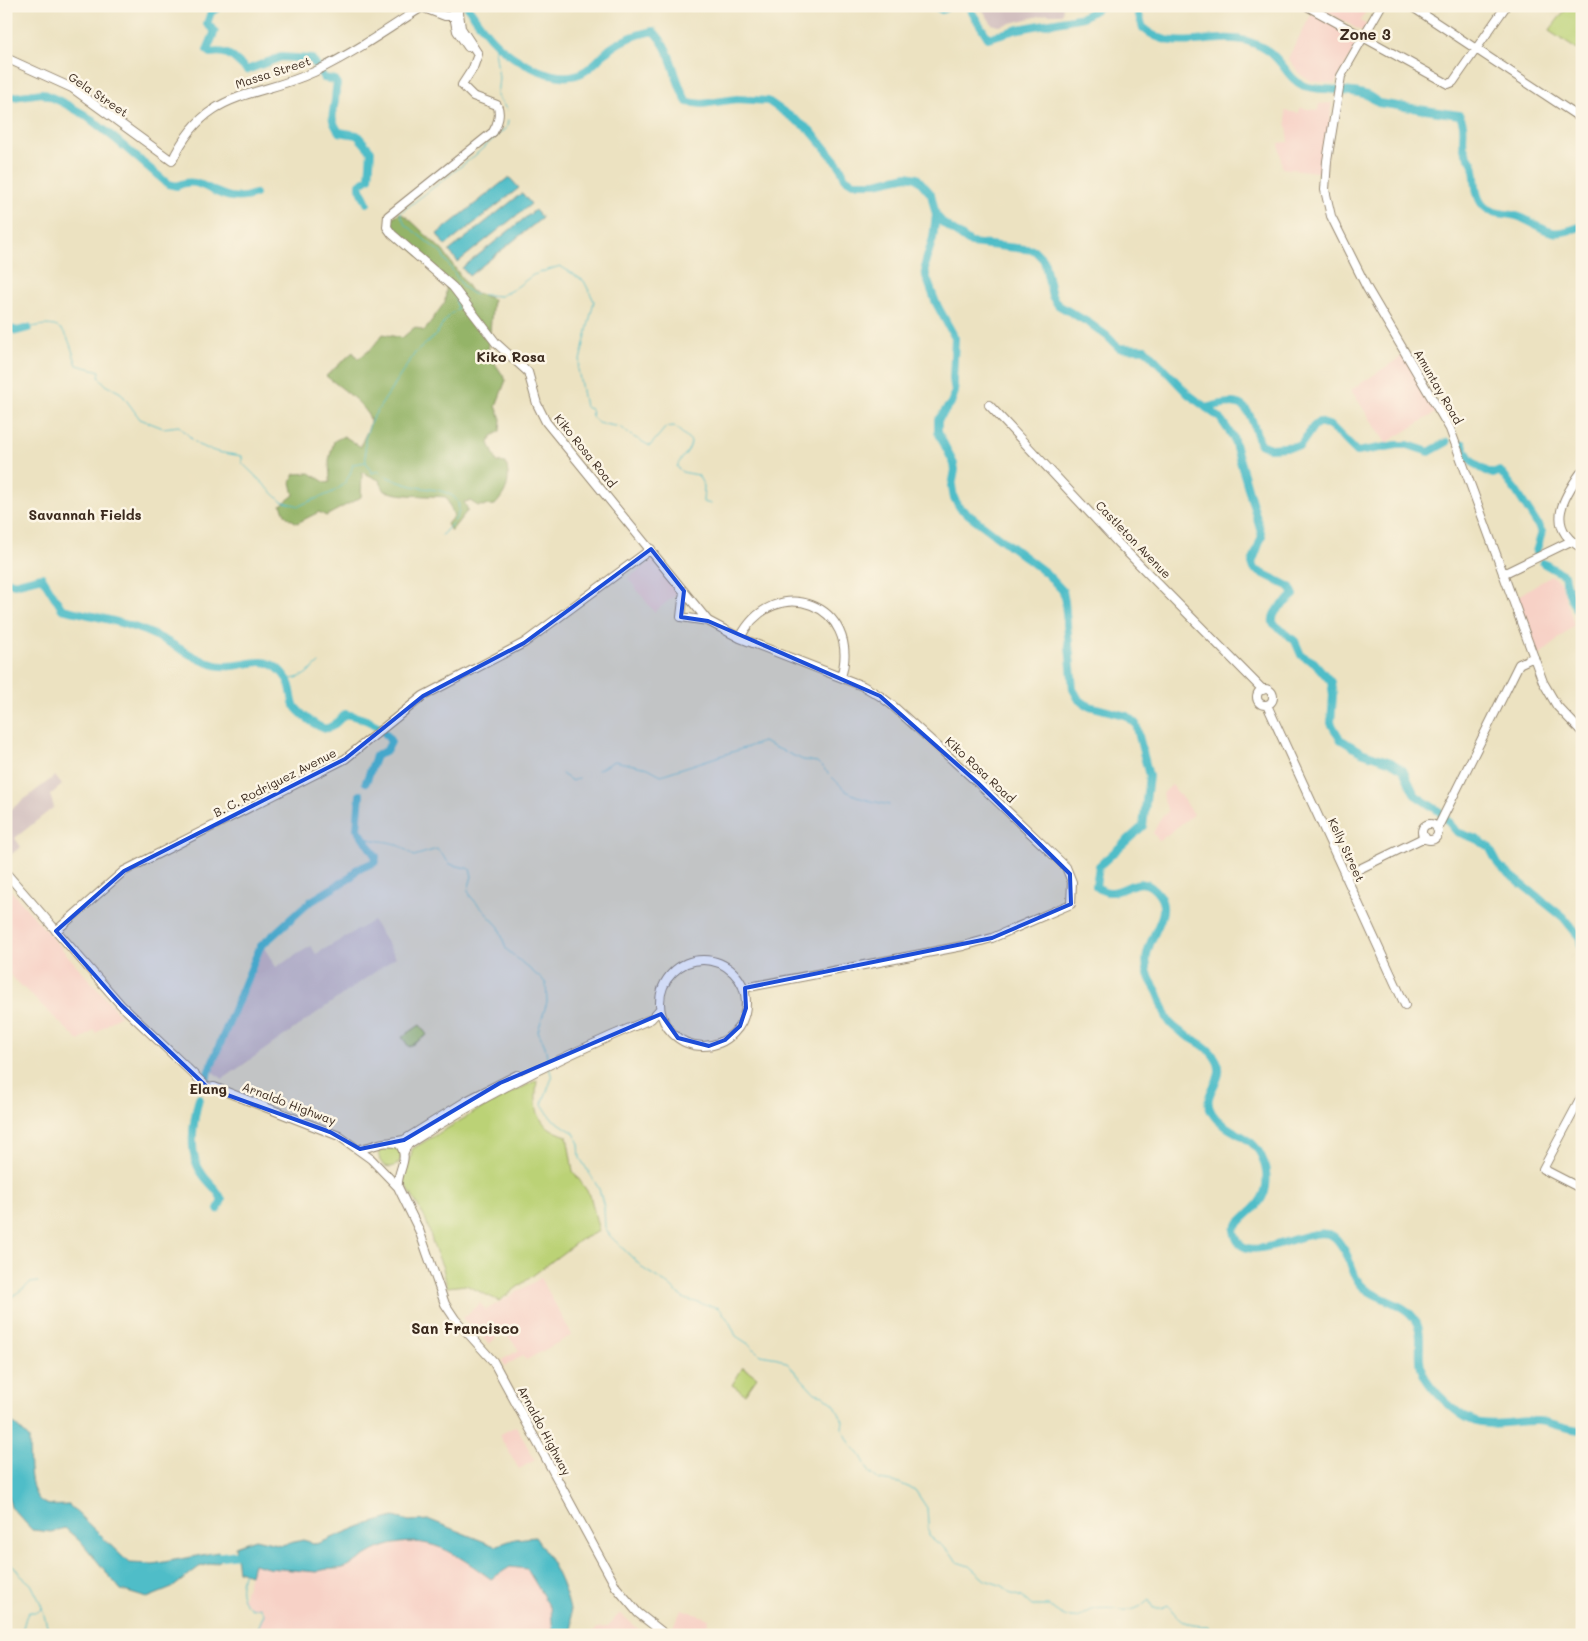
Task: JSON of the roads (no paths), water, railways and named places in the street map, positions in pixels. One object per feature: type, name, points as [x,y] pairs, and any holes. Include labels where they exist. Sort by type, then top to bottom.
[{"type":"street","name":"Amuntay Road","points":[[1381,6],[1340,80],[1325,190],[1330,216],[1367,288],[1450,429],[1543,682],[1557,706],[1582,732]]},
{"type":"street","points":[[1411,6],[1582,119]]},
{"type":"street","points":[[1311,7],[1448,84],[1453,82],[1506,6]]},
{"type":"street","name":"Kiko Rosa Road","points":[[420,7],[444,16],[455,11],[464,33],[477,51],[476,62],[462,85],[473,96],[496,104],[499,108],[497,125],[493,132],[388,216],[388,227],[392,234],[453,287],[496,343],[528,372],[537,404],[546,422],[708,621],[740,638],[863,686],[892,705],[1066,867],[1072,882],[1071,904],[978,943],[744,988]]},
{"type":"street","name":"Massa Street","points":[[172,161],[180,144],[213,109],[233,98],[296,80],[318,70],[420,7]]},
{"type":"street","name":"Gela Street","points":[[6,58],[72,88],[172,161]]},
{"type":"street","name":"Castleton Avenue","points":[[989,405],[1119,544],[1263,690]]},
{"type":"street","points":[[1582,471],[1566,494],[1561,510],[1562,526],[1571,540],[1582,548]]},
{"type":"street","points":[[1504,574],[1555,552],[1560,546],[1571,540]]},
{"type":"street","name":"B. C. Rodriguez Avenue","points":[[56,931],[124,871],[333,767],[432,690],[524,643],[651,549]]},
{"type":"street","points":[[684,591],[681,617],[708,621]]},
{"type":"street","points":[[740,638],[752,619],[772,605],[791,601],[807,603],[824,612],[844,638],[845,661],[841,677]]},
{"type":"street","points":[[1345,876],[1425,837],[1433,838],[1437,835],[1437,823],[1447,807],[1452,793],[1519,664],[1534,656]]},
{"type":"street","name":"Kelly Street","points":[[1263,690],[1267,690],[1272,694],[1271,702],[1267,705],[1406,1005]]},
{"type":"street","points":[[1425,837],[1423,829],[1425,826],[1437,823]]},
{"type":"street","name":"Arnaldo Highway","points":[[6,874],[126,1010],[208,1088],[214,1087],[330,1132],[371,1159],[398,1188],[419,1230],[438,1287],[450,1312],[493,1361],[616,1587],[638,1613],[666,1635]]},
{"type":"street","points":[[712,960],[728,967],[744,988],[747,1001],[743,1020],[733,1034],[709,1046],[690,1044],[678,1038],[665,1023],[660,1010],[662,990],[666,981],[678,968],[694,961],[712,960]]},
{"type":"street","points":[[398,1188],[397,1177],[403,1165],[404,1152],[407,1145],[541,1067],[626,1030],[651,1018],[660,1010]]},
{"type":"street","points":[[626,1030],[632,1030],[652,1022],[665,1023]]},
{"type":"street","points":[[360,1150],[372,1147],[380,1142],[404,1140],[484,1091],[528,1070],[541,1067]]},
{"type":"street","points":[[1582,1096],[1543,1169],[1582,1189]]},
{"type":"street","points":[[392,1142],[399,1144],[404,1152]]},
{"type":"street","points":[[371,1159],[372,1147]]},
{"type":"street","points":[[384,1172],[391,1174],[399,1171]]},
{"type":"street","points":[[987,1635],[1001,1635]]},
{"type":"water","points":[[509,177],[519,188],[445,246],[437,234]]},
{"type":"water","points":[[522,193],[531,204],[458,262],[449,251]]},
{"type":"water","points":[[535,210],[542,218],[469,276],[462,268]]},
{"type":"water","points":[[6,1416],[29,1438],[30,1472],[37,1497],[48,1505],[69,1505],[129,1563],[153,1564],[218,1552],[220,1561],[199,1567],[172,1588],[147,1598],[121,1590],[83,1544],[65,1528],[51,1532],[32,1530],[11,1507],[7,1492],[9,1460],[6,1453]]},
{"type":"water","points":[[394,1517],[409,1521],[430,1520],[495,1546],[515,1539],[535,1537],[550,1559],[562,1583],[570,1608],[573,1635],[553,1635],[551,1609],[527,1569],[510,1567],[491,1579],[454,1554],[428,1544],[414,1542],[399,1543],[383,1547],[339,1569],[317,1572],[268,1568],[253,1564],[250,1575],[238,1571],[235,1546],[255,1539],[281,1545],[303,1540],[317,1544],[361,1526]]},
{"type":"waterway","points":[[221,6],[211,12],[207,24],[215,31],[207,50],[211,53],[222,52],[227,54],[247,70],[281,57],[312,59],[324,78],[335,80],[337,84],[332,116],[336,127],[339,132],[357,135],[371,151],[369,178],[360,184],[367,203]]},
{"type":"waterway","points":[[467,6],[489,36],[501,48],[523,63],[536,69],[562,76],[574,75],[585,71],[611,48],[626,39],[653,31],[665,47],[687,102],[702,104],[737,99],[768,101],[810,130],[840,166],[845,178],[853,183],[876,183],[907,176],[917,178],[931,194],[936,215],[933,238],[925,264],[926,276],[936,303],[955,338],[953,379],[955,392],[951,403],[938,420],[938,432],[954,464],[955,470],[952,486],[954,498],[960,508],[1046,573],[1063,591],[1073,689],[1079,700],[1089,706],[1127,716],[1136,724],[1149,776],[1143,826],[1099,866],[1096,886],[1104,891],[1112,892],[1143,883],[1151,887],[1159,895],[1163,904],[1163,914],[1147,954],[1146,966],[1150,979],[1169,1021],[1177,1029],[1202,1044],[1213,1054],[1217,1061],[1219,1075],[1209,1099],[1212,1113],[1223,1124],[1252,1143],[1263,1159],[1266,1187],[1258,1204],[1234,1229],[1239,1242],[1248,1248],[1261,1248],[1308,1235],[1322,1233],[1333,1236],[1348,1256],[1358,1282],[1373,1294],[1406,1310],[1415,1320],[1420,1338],[1420,1365],[1422,1371],[1447,1403],[1465,1417],[1481,1423],[1538,1421],[1582,1430]]},
{"type":"waterway","points":[[935,6],[942,10],[949,6]]},
{"type":"waterway","points":[[968,6],[988,38],[1019,29],[1083,17],[1101,6]]},
{"type":"waterway","points":[[1136,6],[1143,28],[1155,36],[1180,42],[1220,39],[1247,41],[1271,53],[1291,77],[1304,86],[1335,90]]},
{"type":"waterway","points":[[494,42],[499,78],[497,96],[507,110]]},
{"type":"waterway","points":[[1343,91],[1366,95],[1378,103],[1459,115],[1463,123],[1463,144],[1473,165],[1477,194],[1486,208],[1494,212],[1517,216],[1550,232],[1563,232],[1582,226]]},
{"type":"waterway","points":[[6,98],[42,93],[62,102],[85,115],[168,184],[177,186],[195,183],[231,197],[255,194]]},
{"type":"waterway","points":[[508,120],[507,127],[473,157],[400,213],[405,224],[441,253],[464,288],[473,294],[500,296],[514,289],[533,275],[560,266],[584,281],[594,301],[578,369],[585,407],[591,409],[592,416],[598,423],[621,427],[630,435],[650,446],[666,427],[674,426],[691,441],[691,445],[677,467],[682,472],[698,475],[704,486],[703,502],[711,504]]},
{"type":"waterway","points":[[936,215],[944,224],[971,243],[1034,250],[1044,260],[1052,296],[1058,305],[1089,323],[1107,336],[1119,348],[1145,349],[1188,394],[1220,418],[1233,437],[1262,536],[1252,563],[1254,569],[1290,587],[1294,595],[1276,611],[1273,623],[1295,641],[1301,655],[1314,662],[1331,682],[1333,695],[1331,723],[1340,739],[1361,752],[1391,762],[1403,770],[1415,795],[1440,812],[1457,832],[1476,839],[1489,847],[1499,866],[1563,917],[1580,938],[1582,956]]},
{"type":"waterway","points":[[442,535],[457,516],[459,507],[457,501],[453,496],[446,493],[402,483],[378,471],[372,473],[366,462],[365,438],[372,419],[415,353],[435,336],[448,316],[458,309],[455,298]]},
{"type":"waterway","points":[[28,328],[41,325],[58,327],[67,337],[77,365],[100,371],[99,377],[106,385],[121,393],[140,419],[163,428],[179,426],[198,445],[217,452],[242,456],[242,463],[281,501],[299,506],[333,492],[345,482],[353,464],[366,462]]},
{"type":"waterway","points":[[6,327],[17,331],[28,328]]},
{"type":"waterway","points":[[1206,408],[1220,404],[1238,404],[1249,413],[1260,444],[1270,448],[1300,446],[1313,427],[1319,422],[1331,426],[1357,452],[1397,445],[1408,445],[1429,452],[1447,442]]},
{"type":"waterway","points":[[1463,444],[1474,463],[1493,474],[1500,471],[1516,491],[1542,532],[1536,552]]},
{"type":"waterway","points":[[1543,563],[1564,575],[1568,592],[1576,608],[1582,609]]},
{"type":"waterway","points":[[6,580],[14,584],[42,577],[62,609],[143,630],[207,663],[226,666],[254,662],[271,664],[279,669],[287,679],[296,708],[320,727],[331,727],[345,714],[372,723],[383,731],[391,742],[387,750],[376,756],[366,782]]},
{"type":"waterway","points":[[287,679],[304,675],[319,663]]},
{"type":"waterway","points":[[598,770],[614,761],[648,768],[661,775],[763,742],[803,760],[817,762],[846,791],[863,799],[889,805]]},
{"type":"waterway","points":[[562,774],[572,781],[579,778]]},
{"type":"waterway","points":[[310,902],[351,877],[356,870],[375,862],[376,857],[357,828],[360,795]]},
{"type":"waterway","points":[[363,836],[395,844],[414,856],[437,849],[450,864],[470,869],[472,876],[468,890],[471,897],[499,927],[506,949],[546,983],[547,1002],[538,1031],[545,1046],[548,1061]]},
{"type":"waterway","points":[[206,1078],[260,947],[305,906]]},
{"type":"waterway","points":[[549,1067],[552,1078],[542,1104],[551,1118],[574,1133],[579,1144],[580,1158],[599,1189],[604,1207],[605,1227],[610,1236],[645,1270],[669,1285],[684,1299],[719,1308],[729,1321],[736,1336],[750,1345],[760,1355],[778,1358],[788,1364],[815,1393],[823,1395],[834,1404],[843,1421],[842,1428],[870,1473],[879,1480],[899,1483],[915,1490],[927,1508],[929,1536],[951,1553],[957,1562],[969,1566],[985,1580],[1003,1586],[1009,1593],[1022,1597],[1032,1606],[1050,1606],[1060,1614],[1068,1617],[1077,1618],[1090,1611],[1104,1608],[1135,1609],[1149,1600],[1153,1608],[1161,1608],[1168,1605],[1185,1622],[1209,1626],[1212,1635]]},
{"type":"waterway","points":[[199,1098],[193,1128],[193,1148],[198,1167],[222,1200],[218,1209]]},
{"type":"waterway","points":[[6,1301],[31,1283],[38,1282]]},
{"type":"waterway","points":[[209,1558],[245,1553]]},
{"type":"waterway","points":[[6,1561],[15,1567],[20,1575],[31,1584],[41,1604],[48,1630],[55,1635]]},
{"type":"waterway","points":[[244,1572],[241,1582],[242,1597],[252,1609],[260,1607],[264,1614],[255,1635]]},
{"type":"waterway","points":[[21,1635],[29,1612],[38,1612],[42,1608]]},
{"type":"district","name":"Zone 3","points":[[1365,35]]},
{"type":"district","name":"Kiko Rosa","points":[[511,357]]},
{"type":"district","name":"Savannah Fields","points":[[85,515]]},
{"type":"district","name":"Elang","points":[[208,1089]]},
{"type":"district","name":"San Francisco","points":[[465,1329]]}]
